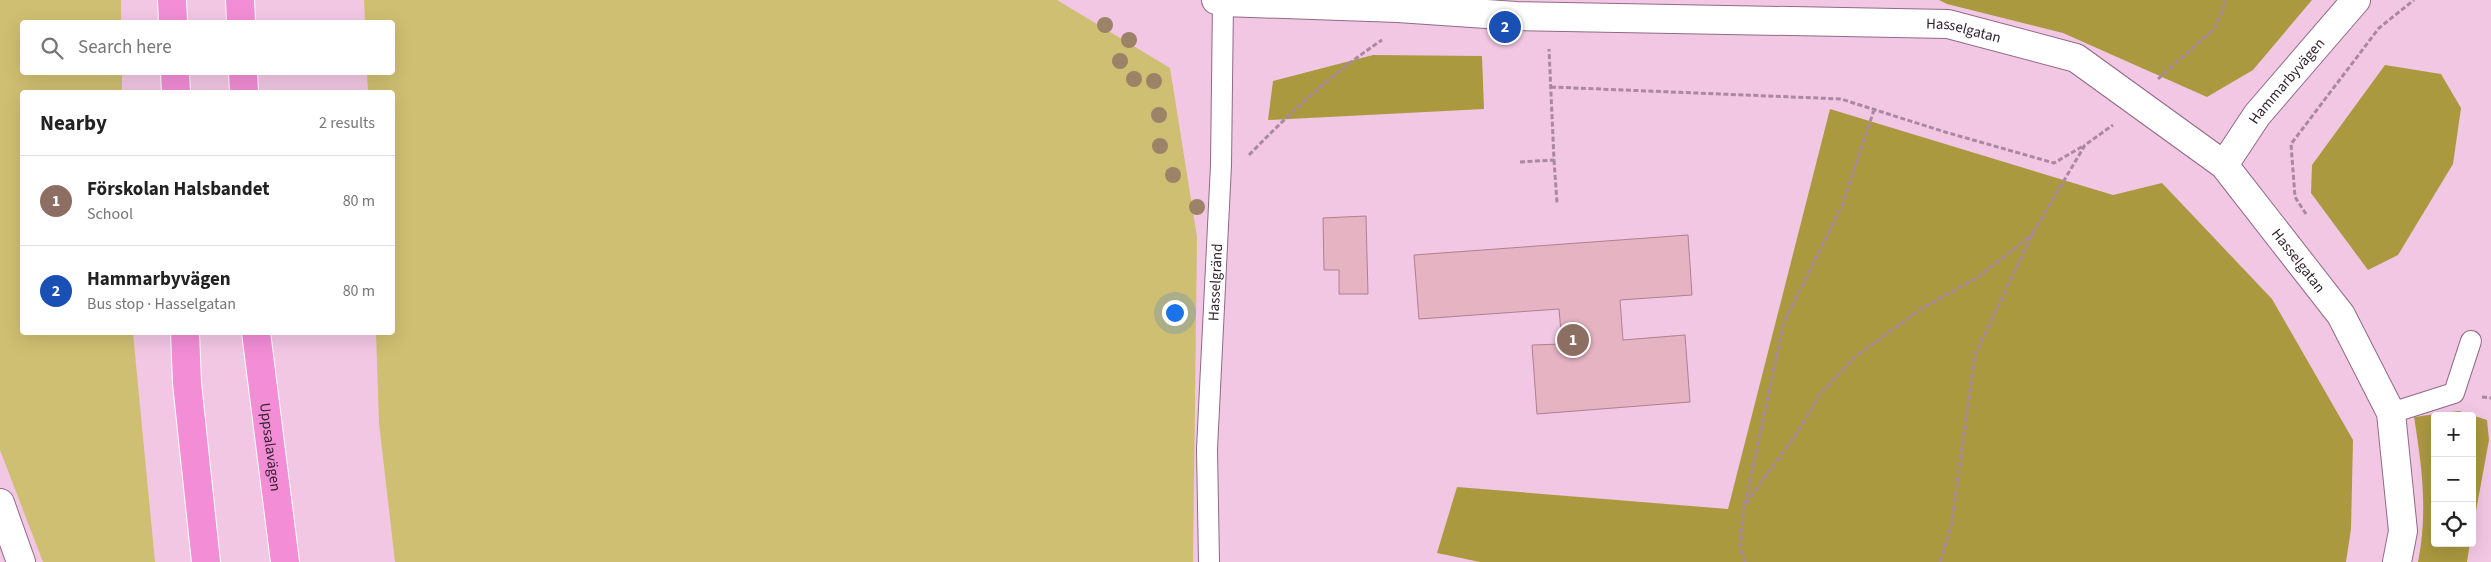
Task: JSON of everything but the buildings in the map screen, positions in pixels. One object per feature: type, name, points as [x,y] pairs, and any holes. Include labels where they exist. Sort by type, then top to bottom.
[{"type":"highway","points":[[172,0],[173,20]]},
{"type":"highway","points":[[240,0],[241,20]]},
{"type":"highway","points":[[175,75],[176,90]]},
{"type":"highway","points":[[243,75],[244,90]]},
{"type":"highway","points":[[185,335],[187,382],[206,562]]},
{"type":"highway","name":"Uppsalavägen","points":[[256,335],[285,562]]},
{"type":"street","name":"Hammarbyvägen","points":[[2224,165],[2257,115],[2356,0]]},
{"type":"street","name":"Hasselgatan","points":[[1219,1],[1398,8],[1516,16],[1948,24],[2076,58],[2224,165],[2341,316],[2391,413],[2403,531],[2396,562]]},
{"type":"street","points":[[0,504],[21,562]]},
{"type":"lane","name":"Hasselgränd","points":[[1208,562],[1207,449],[1222,165],[1219,1]]},
{"type":"lane","points":[[2391,413],[2454,393],[2471,341]]},
{"type":"path","points":[[2156,80],[2215,28],[2226,0]]},
{"type":"path","points":[[2310,221],[2295,197],[2291,144],[2379,28],[2414,0]]},
{"type":"path","points":[[1247,158],[1299,104],[1352,60],[1389,35]]},
{"type":"path","points":[[1548,43],[1557,203]]},
{"type":"path","points":[[1551,87],[1841,99],[2054,163],[2085,145],[2113,125]]},
{"type":"path","points":[[1745,562],[1740,547],[1744,506],[1784,322],[1842,206],[1874,110]]},
{"type":"path","points":[[1940,562],[1951,526],[1975,355],[2033,233],[2085,145]]},
{"type":"path","points":[[1520,162],[1554,160]]},
{"type":"path","points":[[1744,506],[1798,432],[1820,394],[1856,356],[1921,309],[1977,278],[2033,233]]},
{"type":"shaded area","points":[[0,0],[121,0],[121,20],[20,20],[20,75],[122,75],[122,90],[20,90],[20,335],[133,335],[155,562],[43,562],[0,450]]},
{"type":"shaded area","points":[[364,0],[1057,0],[1170,68],[1197,237],[1193,562],[395,562],[379,423],[376,335],[395,335],[395,90],[368,90],[367,75],[395,75],[395,20],[365,20]]},
{"type":"shaded area","points":[[1939,0],[2312,0],[2253,70],[2207,97],[2063,33],[1947,4]]},
{"type":"shaded area","points":[[1373,55],[1482,56],[1484,109],[1268,120],[1273,81]]},
{"type":"shaded area","points":[[2385,65],[2441,74],[2461,108],[2453,164],[2398,255],[2368,270],[2311,193],[2312,165]]},
{"type":"shaded area","points":[[1830,109],[2113,195],[2162,183],[2272,299],[2353,440],[2351,529],[2346,562],[1480,562],[1437,553],[1457,487],[1728,509]]},
{"type":"shaded area","points":[[2431,415],[2431,547],[2469,547],[2467,562],[2418,562],[2423,526],[2423,489],[2414,417]]},
{"type":"shaded area","points":[[2476,416],[2487,420],[2489,440],[2476,511]]},
{"type":"place","name":"Hammarbyvägen","points":[[1505,27]]},
{"type":"place","name":"Förskolan Halsbandet","points":[[1573,340]]}]
